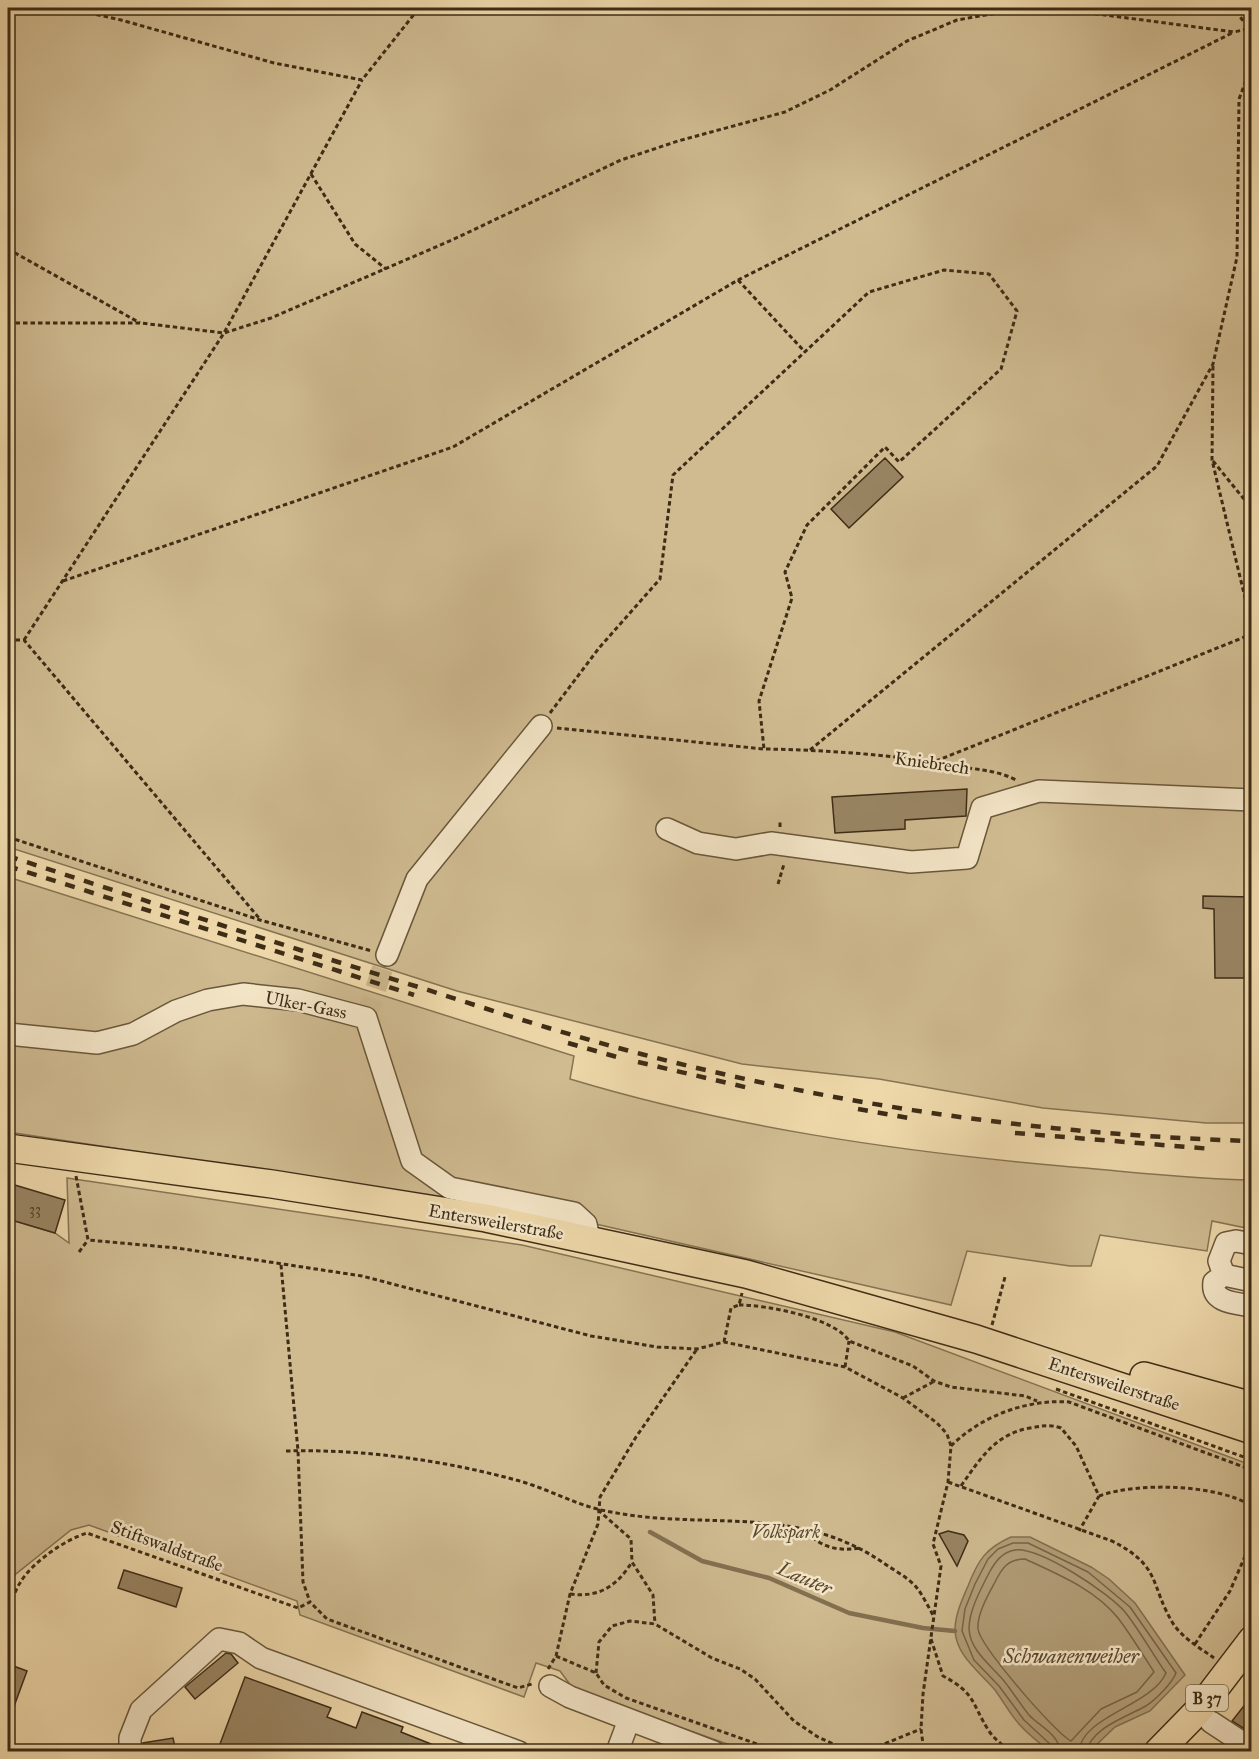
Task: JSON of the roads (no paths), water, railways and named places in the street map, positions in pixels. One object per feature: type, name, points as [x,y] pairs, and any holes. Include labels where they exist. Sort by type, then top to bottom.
[{"type":"main road","name":"Entersweilerstraße","points":[[8,1148],[272,1184],[486,1218],[746,1274],[976,1339],[1251,1430]]},
{"type":"main road","name":"Entersweilerstraße","points":[[976,1339],[1125,1371],[1251,1406]]},
{"type":"main road","name":"B 37","points":[[1158,1752],[1197,1712],[1251,1640]]},
{"type":"main road","name":"B 37","points":[[1182,1752],[1211,1722],[1251,1670]]},
{"type":"street","points":[[387,955],[417,879],[540,726]]},
{"type":"street","points":[[667,829],[698,843],[736,849],[771,843],[911,862],[967,858],[982,808],[1039,791],[1251,800]]},
{"type":"street","name":"Ulker-Gass","points":[[8,1034],[97,1043],[133,1034],[186,1007],[243,994],[298,1000],[366,1018],[412,1161],[450,1188],[574,1213],[586,1224],[589,1239]]},
{"type":"street","points":[[1224,1275],[1219,1261],[1226,1243],[1236,1241],[1250,1244],[1245,1257],[1246,1265],[1251,1269]]},
{"type":"street","points":[[1251,1281],[1224,1275],[1214,1282],[1215,1295],[1251,1306]]},
{"type":"street","points":[[130,1752],[130,1738],[141,1710],[219,1639],[239,1643],[261,1658],[519,1752]]},
{"type":"street","points":[[545,1684],[570,1697],[714,1752]]},
{"type":"street","points":[[617,1752],[629,1720]]},
{"type":"street","points":[[1211,1722],[1251,1749]]},
{"type":"water","name":"Schwanenweiher","points":[[1011,1537],[1030,1537],[1091,1567],[1109,1579],[1135,1603],[1185,1675],[1150,1711],[1115,1727],[1090,1751],[1050,1751],[1038,1742],[1019,1724],[995,1690],[964,1656],[956,1639],[955,1624],[975,1569],[989,1550]]},
{"type":"waterway","name":"Lauter","points":[[650,1532],[702,1561],[769,1578],[849,1613],[923,1628],[955,1631]]},
{"type":"tunnel","points":[[366,1018],[387,955]]},
{"type":"railway","points":[[8,856],[532,1023],[614,1047],[716,1072],[867,1103],[1021,1125],[1175,1138],[1252,1141]]},
{"type":"railway","points":[[8,866],[414,995]]},
{"type":"railway","points":[[568,1043],[617,1057]]},
{"type":"railway","points":[[638,1062],[749,1088]]},
{"type":"railway","points":[[858,1109],[914,1119]]},
{"type":"railway","points":[[1015,1133],[1212,1149]]},
{"type":"park label","name":"Volkspark","points":[[786,1532]]}]
